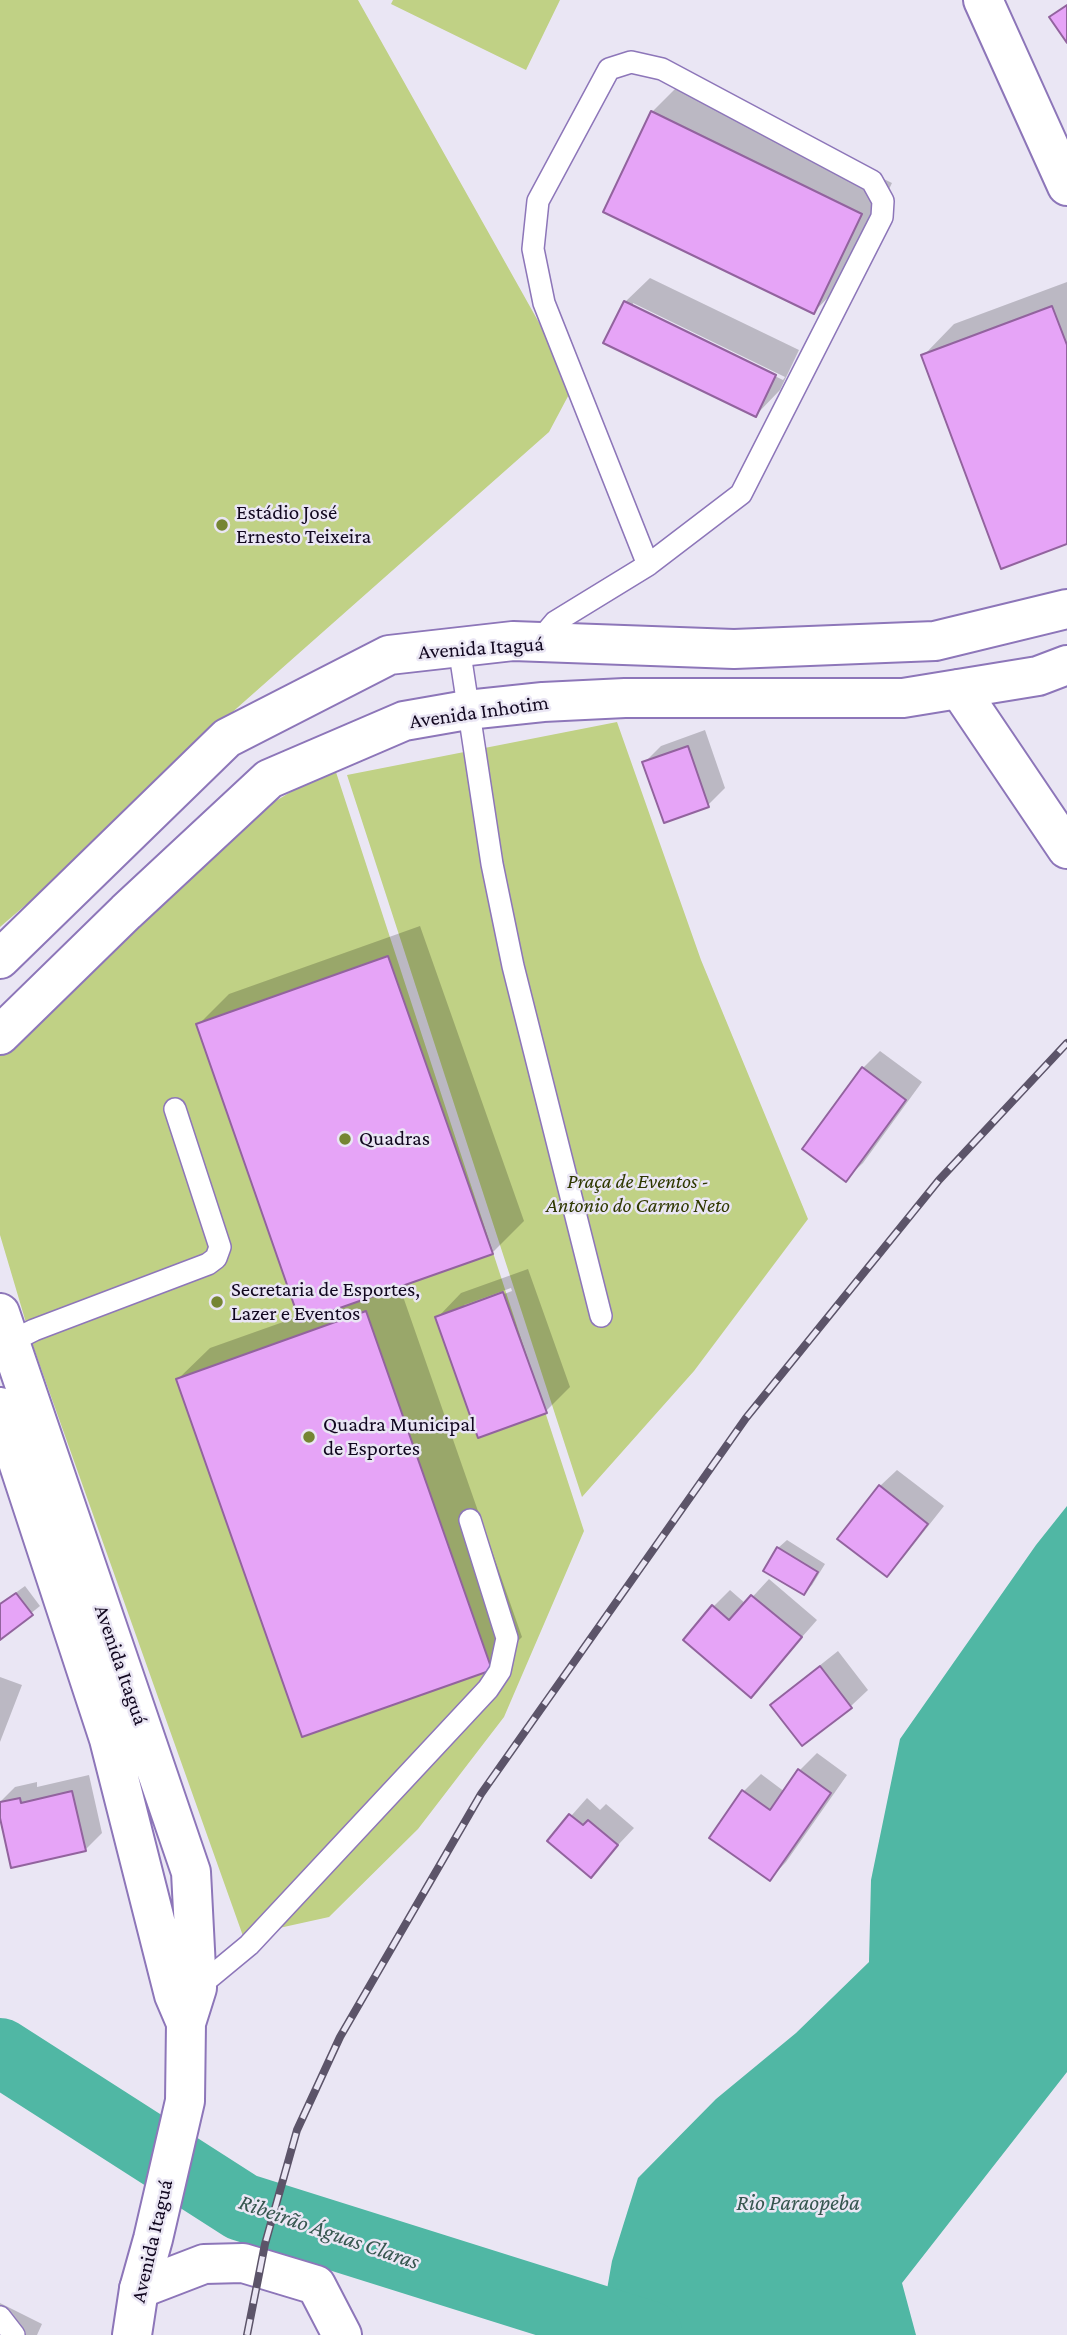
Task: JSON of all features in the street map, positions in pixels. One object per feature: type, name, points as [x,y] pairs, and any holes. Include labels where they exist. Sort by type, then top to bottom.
[{"type":"main road","points":[[984,0],[1067,186]]},
{"type":"main road","name":"Avenida Itaguá","points":[[0,959],[227,738],[389,656],[513,641],[734,649],[935,641],[1067,609]]},
{"type":"main road","points":[[538,642],[543,702]]},
{"type":"main road","name":"Avenida Inhotim","points":[[0,1035],[126,912],[269,779],[404,721],[467,710],[543,702],[625,698],[903,698],[1038,676],[1067,666]]},
{"type":"main road","points":[[959,689],[1067,849]]},
{"type":"main road","name":"Avenida Itaguá","points":[[5,1328],[191,1872],[192,2006],[185,2101],[139,2289],[132,2335]]},
{"type":"main road","name":"Avenida Itaguá","points":[[0,1407],[109,1739],[174,1995],[192,2006]]},
{"type":"main road","points":[[139,2289],[204,2264],[243,2263],[316,2285],[342,2335]]},
{"type":"lane","points":[[538,642],[555,622],[648,565],[741,494],[882,217],[883,201],[872,181],[662,69],[631,62],[609,69],[538,201],[533,249],[544,303],[648,565]]},
{"type":"lane","points":[[459,647],[492,864],[513,966],[601,1316]]},
{"type":"lane","points":[[5,1328],[34,1330],[208,1265],[216,1258],[220,1247],[175,1110]]},
{"type":"lane","points":[[192,2006],[488,1689],[500,1671],[507,1638],[470,1520]]},
{"type":"lane","points":[[0,2317],[14,2335]]},
{"type":"green space","name":"Estádio José Ernesto Teixeira","points":[[0,0],[358,0],[574,385],[549,432],[237,708],[64,872],[0,927]]},
{"type":"green space","points":[[393,0],[560,0],[526,70],[391,4]]},
{"type":"green space","name":"Praça de Eventos - Antonio do Carmo Neto","points":[[617,722],[701,960],[808,1219],[694,1371],[582,1497],[347,775]]},
{"type":"green space","name":"Quadra Municipal de Esportes","points":[[334,766],[584,1531],[504,1717],[418,1829],[329,1917],[243,1936],[32,1343],[0,1235],[0,1052],[274,802]]},
{"type":"water","name":"Rio Paraopeba","points":[[1067,1506],[1067,2072],[902,2283],[916,2335],[599,2335],[612,2261],[638,2178],[716,2099],[796,2033],[869,1962],[871,1880],[900,1739],[1036,1545]]},
{"type":"building","points":[[1067,5],[1067,43],[1049,17]]},
{"type":"building","points":[[651,111],[862,214],[814,314],[603,212]]},
{"type":"building","points":[[624,301],[776,375],[756,417],[603,343]]},
{"type":"building","points":[[1052,306],[1067,345],[1067,544],[1001,569],[921,355]]},
{"type":"building","points":[[688,746],[709,807],[664,823],[642,762]]},
{"type":"building","name":"Quadras","points":[[388,956],[493,1254],[300,1322],[196,1024]]},
{"type":"building","points":[[862,1067],[906,1100],[846,1182],[802,1149]]},
{"type":"building","points":[[503,1292],[547,1413],[478,1438],[435,1317]]},
{"type":"building","points":[[366,1311],[492,1670],[302,1737],[176,1379]]},
{"type":"building","points":[[879,1485],[928,1524],[887,1577],[837,1539]]},
{"type":"building","points":[[777,1547],[818,1572],[804,1595],[763,1571]]},
{"type":"building","points":[[16,1593],[33,1615],[0,1640],[0,1604]]},
{"type":"building","points":[[751,1595],[802,1637],[751,1698],[683,1640],[712,1605],[729,1620]]},
{"type":"building","points":[[820,1666],[852,1708],[802,1746],[770,1705]]},
{"type":"building","points":[[798,1769],[831,1793],[770,1881],[709,1838],[742,1790],[770,1810]]},
{"type":"building","points":[[72,1791],[86,1851],[11,1868],[0,1818],[0,1802],[20,1798],[21,1803]]},
{"type":"building","points":[[569,1814],[583,1825],[588,1820],[618,1845],[591,1878],[547,1841]]},
{"type":"waterway","name":"Ribeirão Águas Claras","points":[[0,2052],[242,2207],[649,2335]]},
{"type":"railway","points":[[247,2335],[265,2244],[297,2130],[340,2037],[481,1794],[746,1418],[939,1180],[1067,1043]]},
{"type":"place","name":"Estádio José Ernesto Teixeira","points":[[222,525]]},
{"type":"place","name":"Quadras","points":[[345,1139]]},
{"type":"place","name":"Secretaria de Esportes, Lazer e Eventos","points":[[217,1302]]},
{"type":"place","name":"Quadra Municipal de Esportes","points":[[309,1437]]}]
